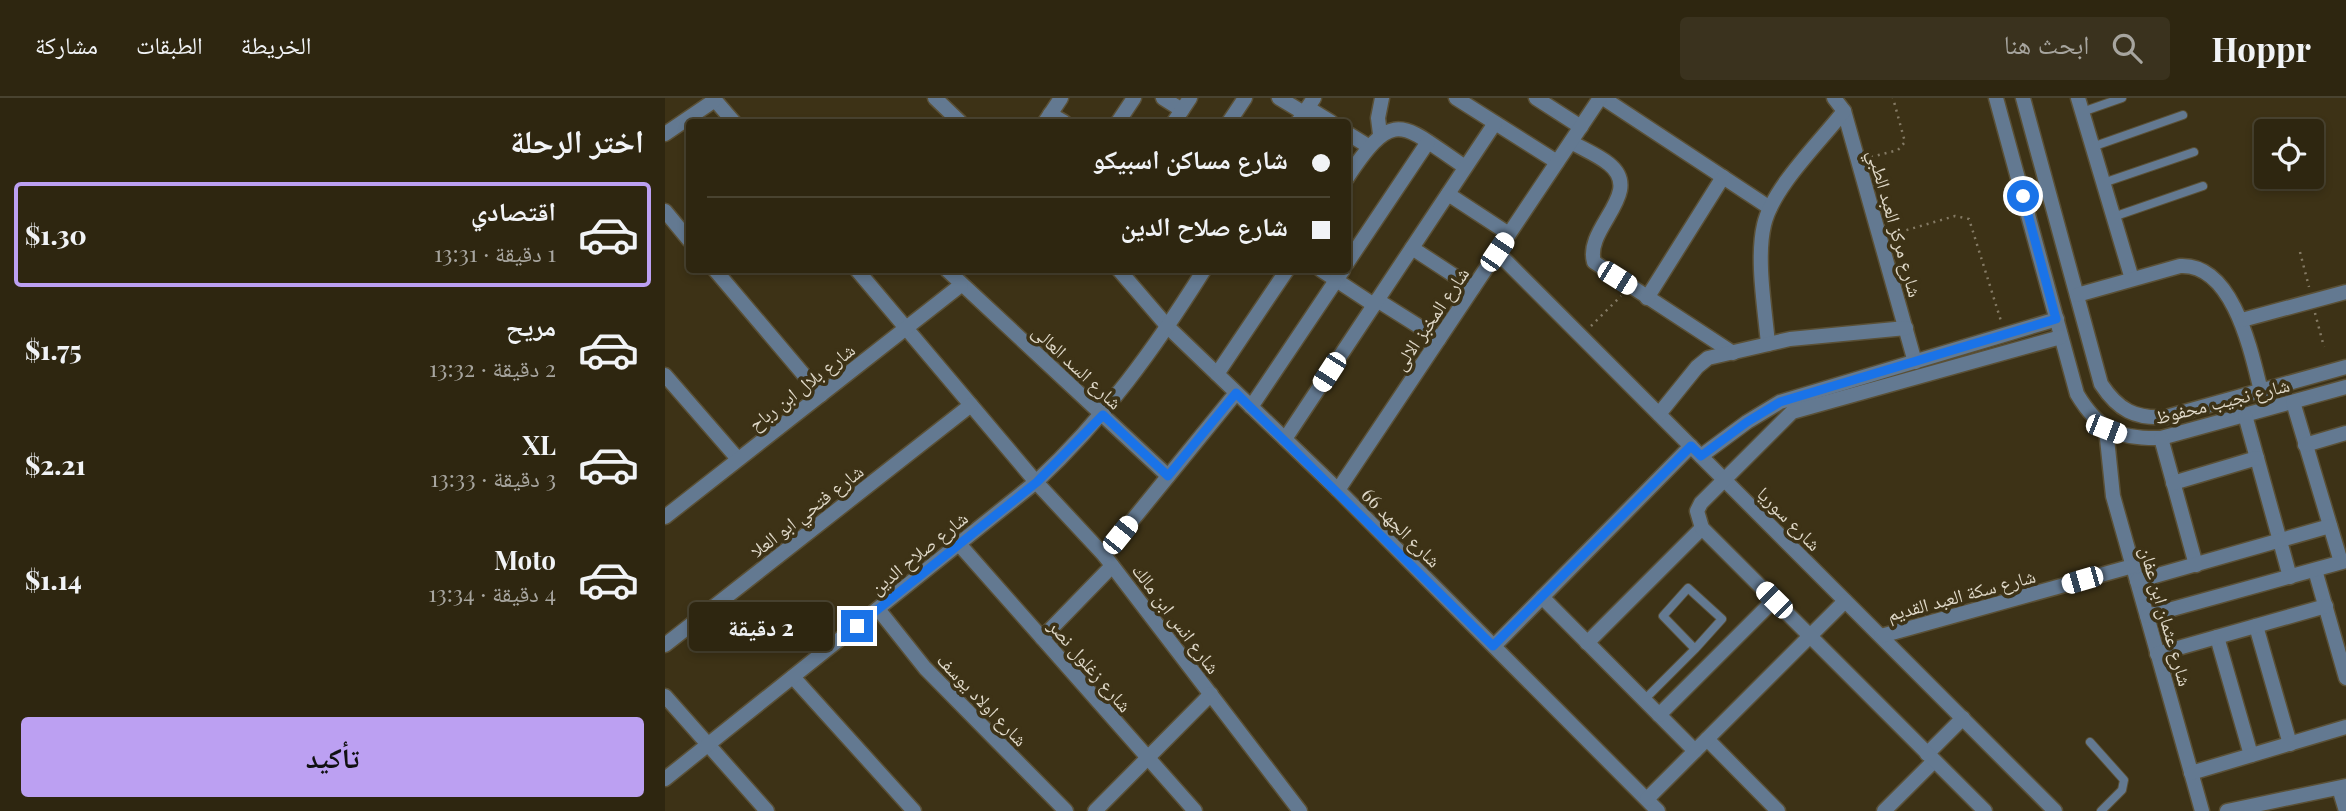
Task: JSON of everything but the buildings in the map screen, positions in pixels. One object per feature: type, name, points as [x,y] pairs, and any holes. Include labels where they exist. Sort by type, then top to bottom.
[{"type":"street","points":[[935,98],[957,119]]},
{"type":"street","points":[[1048,118],[1061,98]]},
{"type":"street","points":[[1120,119],[1134,98]]},
{"type":"street","points":[[1163,98],[1182,110]]},
{"type":"street","points":[[1231,119],[1245,98]]},
{"type":"street","points":[[1279,98],[1325,119]]},
{"type":"street","points":[[1380,134],[1378,118],[1382,98]]},
{"type":"street","points":[[1456,98],[1557,162]]},
{"type":"street","points":[[1536,98],[1581,127]]},
{"type":"street","points":[[1602,98],[1770,208]]},
{"type":"street","name":"شارع المخبز الالى","points":[[1338,490],[1602,98]]},
{"type":"street","name":"شارع مركز العبد الطبي","points":[[1835,98],[1844,111],[1916,362]]},
{"type":"street","points":[[1996,98],[2077,394],[2089,414],[2106,429]]},
{"type":"street","name":"شارع نجيب محفوظ","points":[[2023,98],[2101,384],[2112,401],[2128,412],[2147,418],[2166,417],[2346,367]]},
{"type":"street","points":[[665,134],[714,99],[731,119]]},
{"type":"street","points":[[2080,105],[2132,279]]},
{"type":"street","points":[[1768,344],[1761,242],[1770,208],[1844,111]]},
{"type":"street","points":[[1285,439],[1495,122]]},
{"type":"street","points":[[1351,172],[1368,146],[1380,134],[1396,128],[1412,132],[1465,167]]},
{"type":"street","points":[[1351,135],[1368,146]]},
{"type":"street","points":[[1351,257],[1428,142]]},
{"type":"street","points":[[1571,142],[1610,165],[1619,174],[1621,187],[1618,200],[1594,238],[1590,250],[1594,262],[1733,352]]},
{"type":"street","points":[[1647,298],[1723,177]]},
{"type":"street","points":[[1448,194],[1509,234]]},
{"type":"street","points":[[665,211],[686,236]]},
{"type":"street","points":[[1412,248],[1473,288]]},
{"type":"street","name":"شارع سوريا","points":[[1497,252],[2055,811]]},
{"type":"street","points":[[2077,295],[2194,265],[2206,271],[2242,320],[2261,391]]},
{"type":"street","points":[[718,273],[821,395]]},
{"type":"street","name":"شارع انس ابن مالك","points":[[860,273],[1037,482],[1108,560],[1300,811]]},
{"type":"street","name":"شارع السد العالى","points":[[950,273],[1168,476]]},
{"type":"street","name":"شارع الجهد 66","points":[[1122,273],[1168,327],[1338,490],[1658,811]]},
{"type":"street","name":"شارع صلاح الدين","points":[[665,779],[1037,482],[1103,415],[1168,327],[1202,273]]},
{"type":"street","points":[[1217,374],[1285,273]]},
{"type":"street","points":[[1251,407],[1340,275],[1376,302],[1439,339]]},
{"type":"street","name":"شارع بلال ابن رباح","points":[[665,517],[961,285]]},
{"type":"street","points":[[2242,320],[2346,292]]},
{"type":"street","points":[[1493,646],[1696,451],[1755,416],[1780,402],[2056,319]]},
{"type":"street","points":[[1659,414],[1702,362],[1768,344],[1906,328]]},
{"type":"street","points":[[1985,811],[1702,528],[1697,511],[1724,479],[1792,412],[2061,337]]},
{"type":"street","points":[[665,375],[738,459]]},
{"type":"street","name":"شارع نجيب محفوظ","points":[[2106,429],[2132,439],[2161,438],[2346,387]]},
{"type":"street","points":[[1042,638],[1108,560],[1168,476],[1236,393]]},
{"type":"street","points":[[2147,616],[2343,562],[2293,402]]},
{"type":"street","name":"شارع فتحي ابو العلا","points":[[665,645],[971,405]]},
{"type":"street","points":[[2245,415],[2290,577]]},
{"type":"street","name":"شارع عثمان ابن عفان","points":[[2106,429],[2113,496],[2202,811]]},
{"type":"street","points":[[2305,444],[2346,433]]},
{"type":"street","points":[[2161,438],[2196,565]]},
{"type":"street","points":[[2173,482],[2257,458]]},
{"type":"street","points":[[2137,582],[2330,526]]},
{"type":"street","points":[[1587,643],[1702,528]]},
{"type":"street","name":"شارع زغلول نصر","points":[[959,544],[1195,811]]},
{"type":"street","name":"شارع سكة العبد القديم","points":[[1881,636],[2133,566]]},
{"type":"street","points":[[2315,570],[2346,678]]},
{"type":"street","points":[[1542,597],[1695,751]]},
{"type":"street","points":[[1659,715],[1774,600]]},
{"type":"street","points":[[1647,799],[1845,600]]},
{"type":"street","points":[[2157,654],[2326,606]]},
{"type":"street","name":"شارع اولاد يوسف","points":[[878,609],[925,668],[1066,811]]},
{"type":"street","points":[[2256,626],[2290,744]]},
{"type":"street","points":[[2217,637],[2251,755]]},
{"type":"street","points":[[793,677],[914,811]]},
{"type":"street","points":[[1094,811],[1211,694]]},
{"type":"street","points":[[665,696],[767,811]]},
{"type":"street","points":[[1884,811],[1963,718]]},
{"type":"street","points":[[2191,773],[2346,727]]},
{"type":"street","points":[[1707,739],[1778,811]]},
{"type":"street","points":[[2235,810],[2343,787],[2346,811]]},
{"type":"street","points":[[1961,811],[1973,799]]},
{"type":"lane","points":[[2080,105],[2122,98]]},
{"type":"lane","points":[[2092,147],[2183,116]]},
{"type":"lane","points":[[2103,183],[2194,152]]},
{"type":"lane","points":[[2113,217],[2203,186]]},
{"type":"lane","points":[[1644,700],[1695,649],[1722,619],[1688,588],[1663,616],[1695,649]]},
{"type":"lane","points":[[2089,742],[2125,780],[2122,790],[2101,811]]},
{"type":"path","points":[[1858,161],[1903,147],[1904,137],[1893,98]]},
{"type":"path","points":[[1880,238],[1955,216],[1969,219],[2004,335]]},
{"type":"path","points":[[1581,336],[1630,287]]},
{"type":"route","points":[[857,626],[1037,482],[1103,415],[1168,476],[1236,393],[1338,490],[1493,646],[1691,446],[1701,456],[1763,411],[1780,402],[2056,319],[2023,196]]}]
